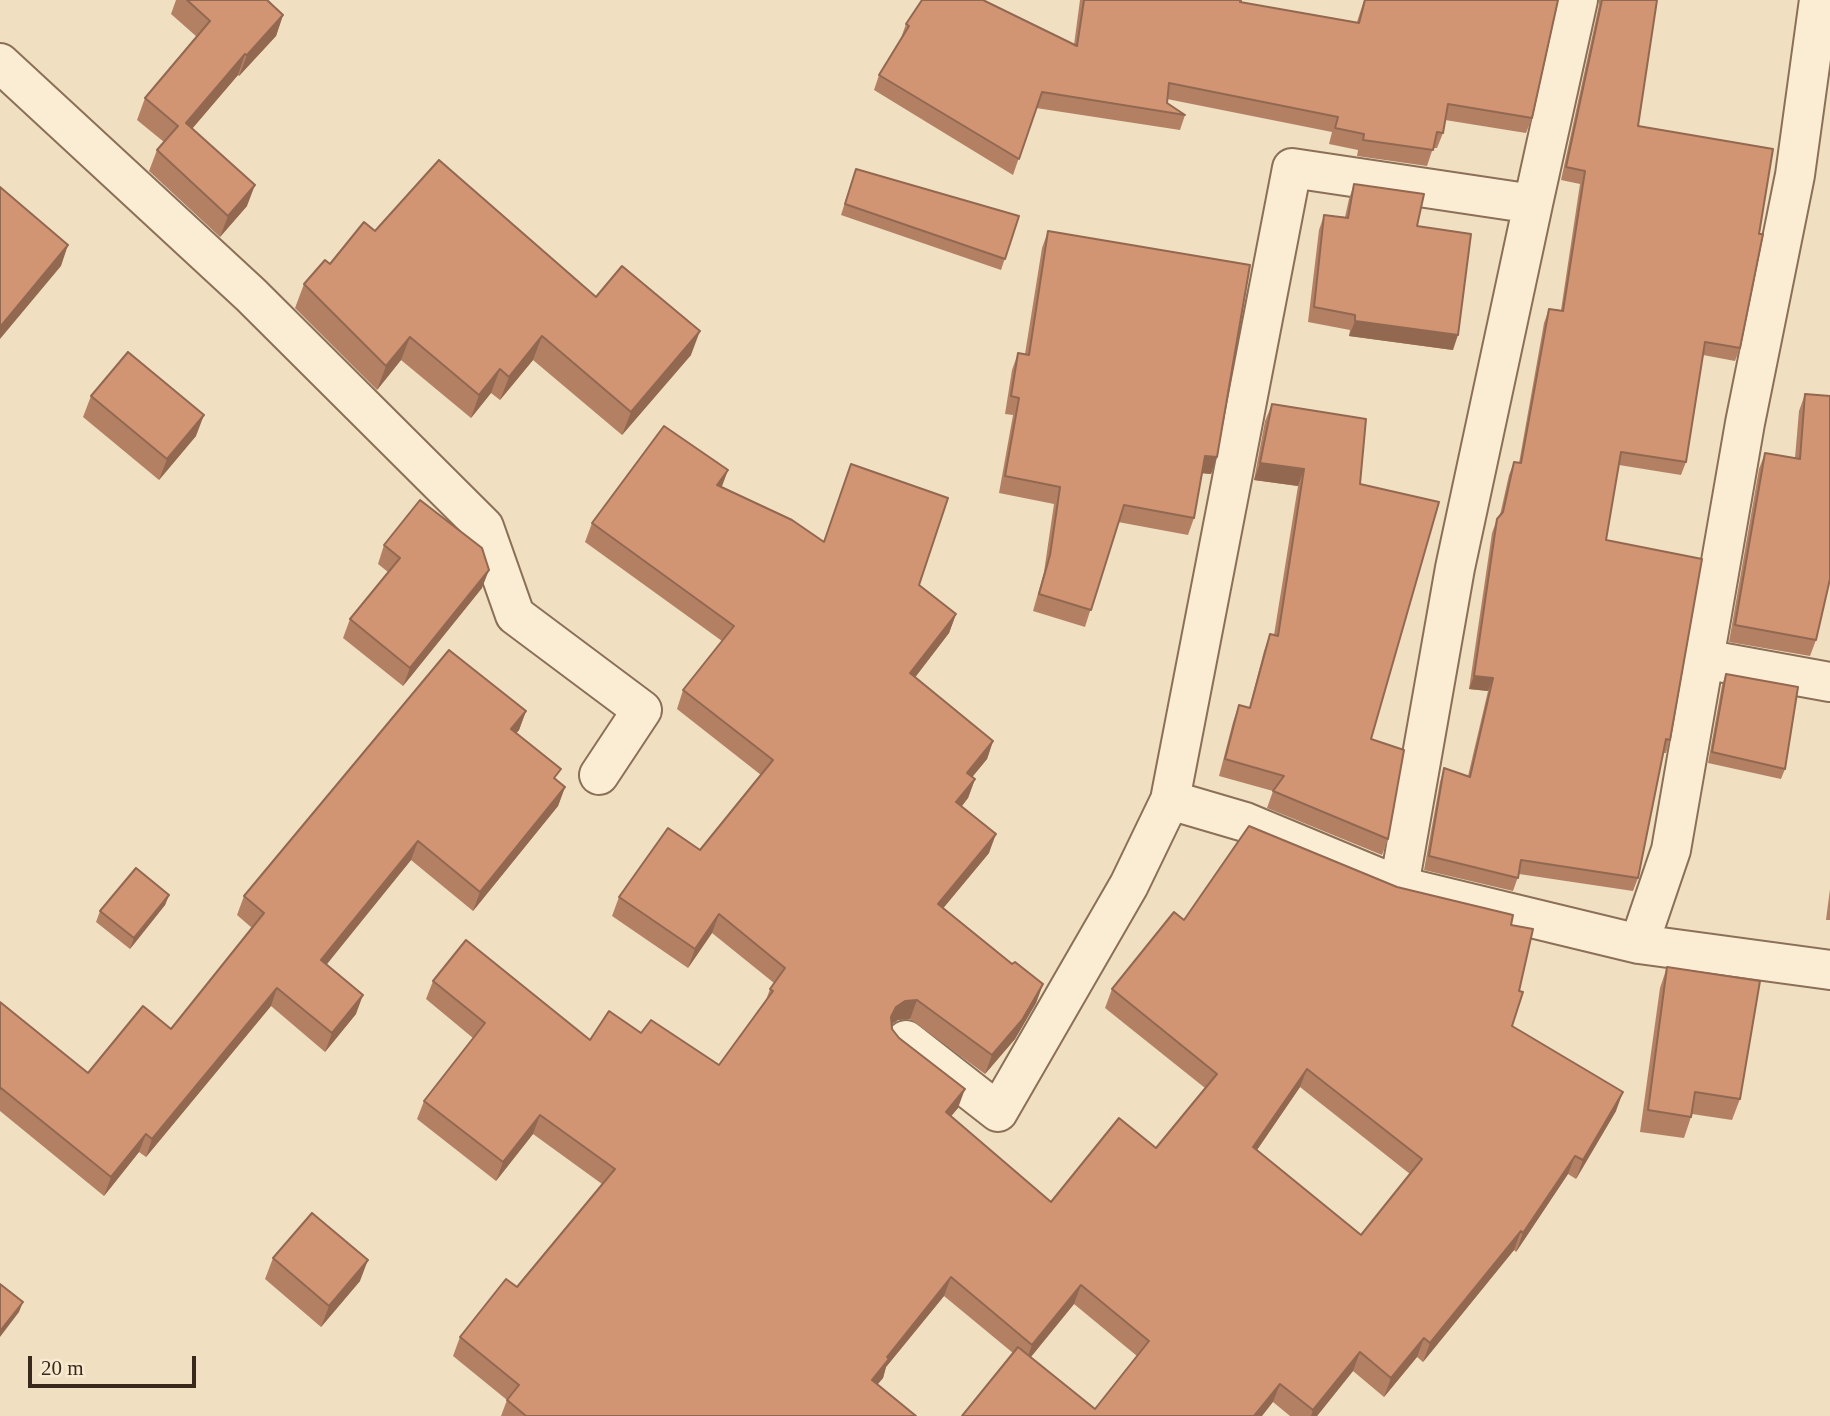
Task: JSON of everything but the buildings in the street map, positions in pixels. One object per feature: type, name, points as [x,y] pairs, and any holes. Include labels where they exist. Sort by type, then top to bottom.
[{"type":"street","points":[[1399,886],[1455,568],[1578,0]]},
{"type":"street","points":[[1639,944],[1671,850],[1745,423],[1795,175],[1819,0]]},
{"type":"street","points":[[0,63],[241,286],[484,527],[515,615],[642,710],[598,775]]},
{"type":"street","points":[[906,1040],[998,1112],[1129,885],[1170,800],[1292,168],[1533,204]]},
{"type":"street","points":[[1703,659],[1830,682]]},
{"type":"street","points":[[1170,800],[1245,822],[1399,886],[1639,944],[1830,970]]}]
